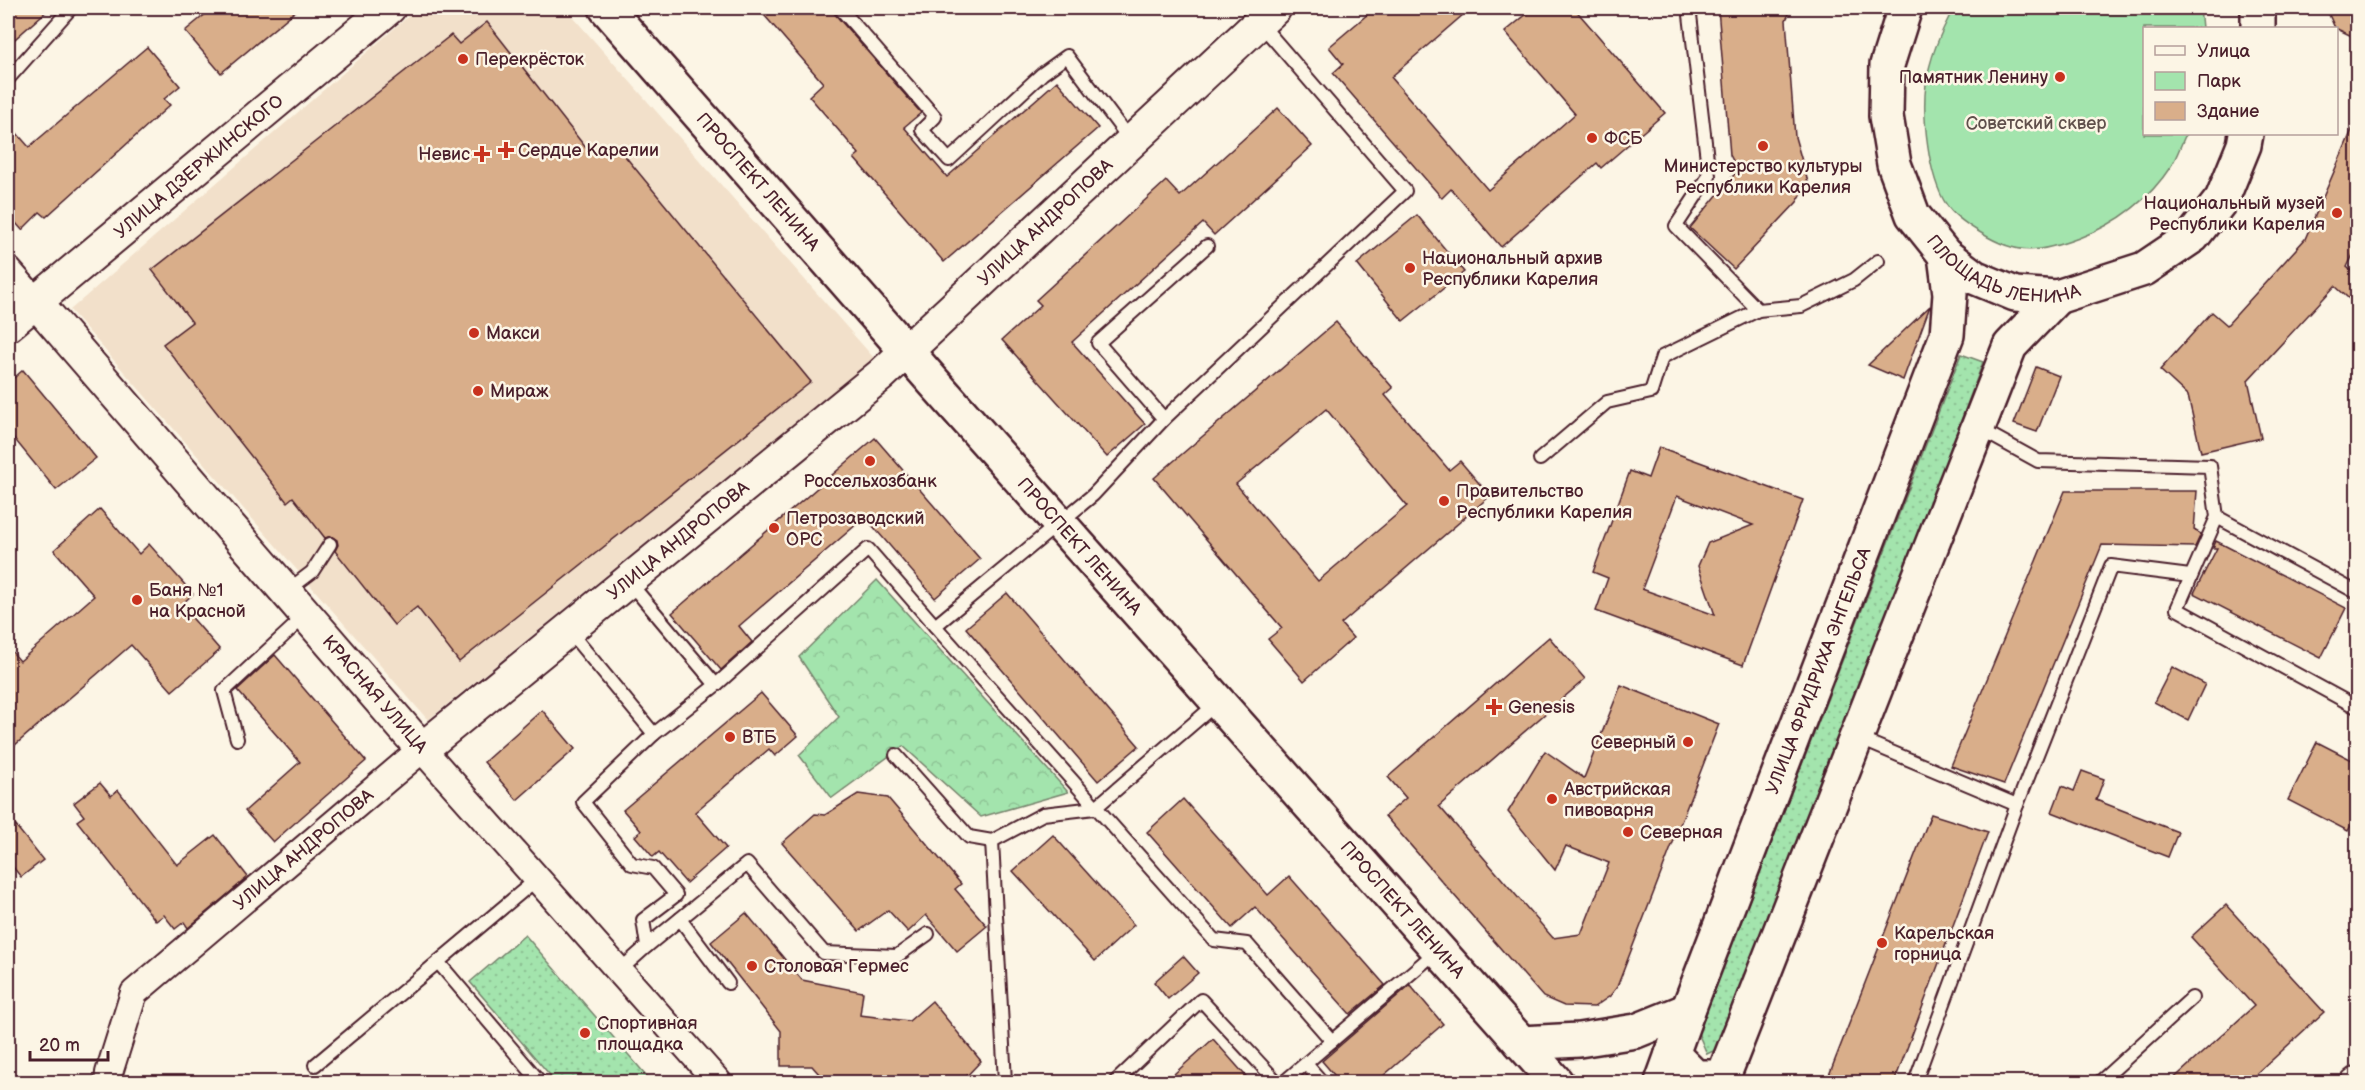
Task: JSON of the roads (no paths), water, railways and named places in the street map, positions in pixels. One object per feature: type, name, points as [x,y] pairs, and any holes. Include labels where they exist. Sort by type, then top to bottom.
[{"type":"main road","name":"ПРОСПЕКТ ЛЕНИНА","points":[[606,8],[1556,1083]]},
{"type":"main road","name":"ПЛОЩАДЬ ЛЕНИНА","points":[[1905,8],[1887,65],[1886,116],[1894,164],[1913,214],[1945,255],[1974,277],[2015,294],[2057,297],[2144,269],[2193,236],[2222,199],[2246,135]]},
{"type":"main road","points":[[2258,8],[2258,27]]},
{"type":"main road","name":"УЛИЦА ФРИДРИХА ЭНГЕЛЬСА","points":[[1667,1068],[1947,335],[1950,294],[1945,255]]},
{"type":"main road","points":[[1667,1068],[1695,1077],[1723,1080],[1855,737],[2010,346],[2057,297]]},
{"type":"main road","points":[[1521,1043],[1579,1040],[1636,1031],[1688,1010]]},
{"type":"street","name":"УЛИЦА ДЗЕРЖИНСКОГО","points":[[8,325],[389,8]]},
{"type":"street","name":"УЛИЦА АНДРОПОВА","points":[[108,1083],[109,1073],[134,993],[422,749],[907,351],[1267,15]]},
{"type":"street","points":[[8,270],[36,302]]},
{"type":"street","name":"КРАСНАЯ УЛИЦА","points":[[36,302],[422,749],[718,1083]]},
{"type":"street","points":[[2354,1083],[2358,1079]]},
{"type":"lane","points":[[8,79],[71,8]]},
{"type":"lane","points":[[840,8],[936,117],[922,130],[949,160],[1042,74],[1067,56],[1131,141]]},
{"type":"lane","points":[[1692,8],[1690,15],[1709,176],[1676,226],[1758,310]]},
{"type":"lane","points":[[935,626],[1093,495],[1164,419],[1405,191],[1267,15]]},
{"type":"lane","points":[[1164,419],[1098,343],[1207,246]]},
{"type":"lane","points":[[1540,459],[1607,402],[1651,392],[1662,357],[1758,310],[1801,306],[1854,280],[1878,261]]},
{"type":"lane","points":[[1977,428],[2038,461],[2210,466],[2217,517],[2177,609],[2358,708]]},
{"type":"lane","points":[[2217,517],[2358,593]]},
{"type":"lane","points":[[286,591],[312,573],[330,544]]},
{"type":"lane","points":[[647,946],[643,920],[676,895],[653,868],[632,864],[583,802],[654,734],[716,685],[868,549],[1214,940],[1247,944],[1332,1041]]},
{"type":"lane","points":[[1915,1083],[2017,805],[2111,566],[2190,576]]},
{"type":"lane","points":[[628,581],[716,685]]},
{"type":"lane","points":[[237,739],[225,691],[306,615]]},
{"type":"lane","points":[[568,630],[654,734]]},
{"type":"lane","points":[[896,755],[969,837],[992,841],[1043,814],[1095,808],[1218,702]]},
{"type":"lane","points":[[1855,737],[2017,805]]},
{"type":"lane","points":[[992,841],[1005,1083]]},
{"type":"lane","points":[[619,971],[747,864],[824,953],[897,957],[928,934]]},
{"type":"lane","points":[[315,1065],[537,879]]},
{"type":"lane","points":[[680,919],[728,982]]},
{"type":"lane","points":[[1284,1083],[1438,950]]},
{"type":"lane","points":[[438,962],[540,1083]]},
{"type":"lane","points":[[2100,1083],[2192,998]]},
{"type":"lane","points":[[1115,1083],[1201,1000],[1277,1083]]},
{"type":"lane","points":[[1306,1064],[1322,1083]]},
{"type":"place","name":"Перекрёсток","points":[[463,59]]},
{"type":"place","name":"Памятник Ленину","points":[[2060,77]]},
{"type":"place","name":"ФСБ","points":[[1592,138]]},
{"type":"place","name":"Министерство культуры Республики Карелия","points":[[1763,146]]},
{"type":"place","name":"Сердце Карелии","points":[[506,150]]},
{"type":"place","name":"Невис","points":[[482,154]]},
{"type":"place","name":"Национальный музей Республики Карелия","points":[[2337,213]]},
{"type":"place","name":"Национальный архив Республики Карелия","points":[[1410,268]]},
{"type":"place","name":"Макси","points":[[474,333]]},
{"type":"place","name":"Мираж","points":[[478,391]]},
{"type":"place","name":"Россельхозбанк","points":[[870,461]]},
{"type":"place","name":"Правительство Республики Карелия","points":[[1444,501]]},
{"type":"place","name":"Петрозаводский ОРС","points":[[774,528]]},
{"type":"place","name":"Баня №1 на Красной","points":[[137,600]]},
{"type":"place","name":"Genesis","points":[[1494,707]]},
{"type":"place","name":"ВТБ","points":[[730,737]]},
{"type":"place","name":"Северный","points":[[1688,742]]},
{"type":"place","name":"Австрийская пивоварня","points":[[1552,799]]},
{"type":"place","name":"Северная","points":[[1628,832]]},
{"type":"place","name":"Карельская горница","points":[[1882,943]]},
{"type":"place","name":"Столовая Гермес","points":[[752,966]]},
{"type":"place","name":"Спортивная площадка","points":[[585,1033]]},
{"type":"park label","name":"Советский сквер","points":[[2036,123]]}]
